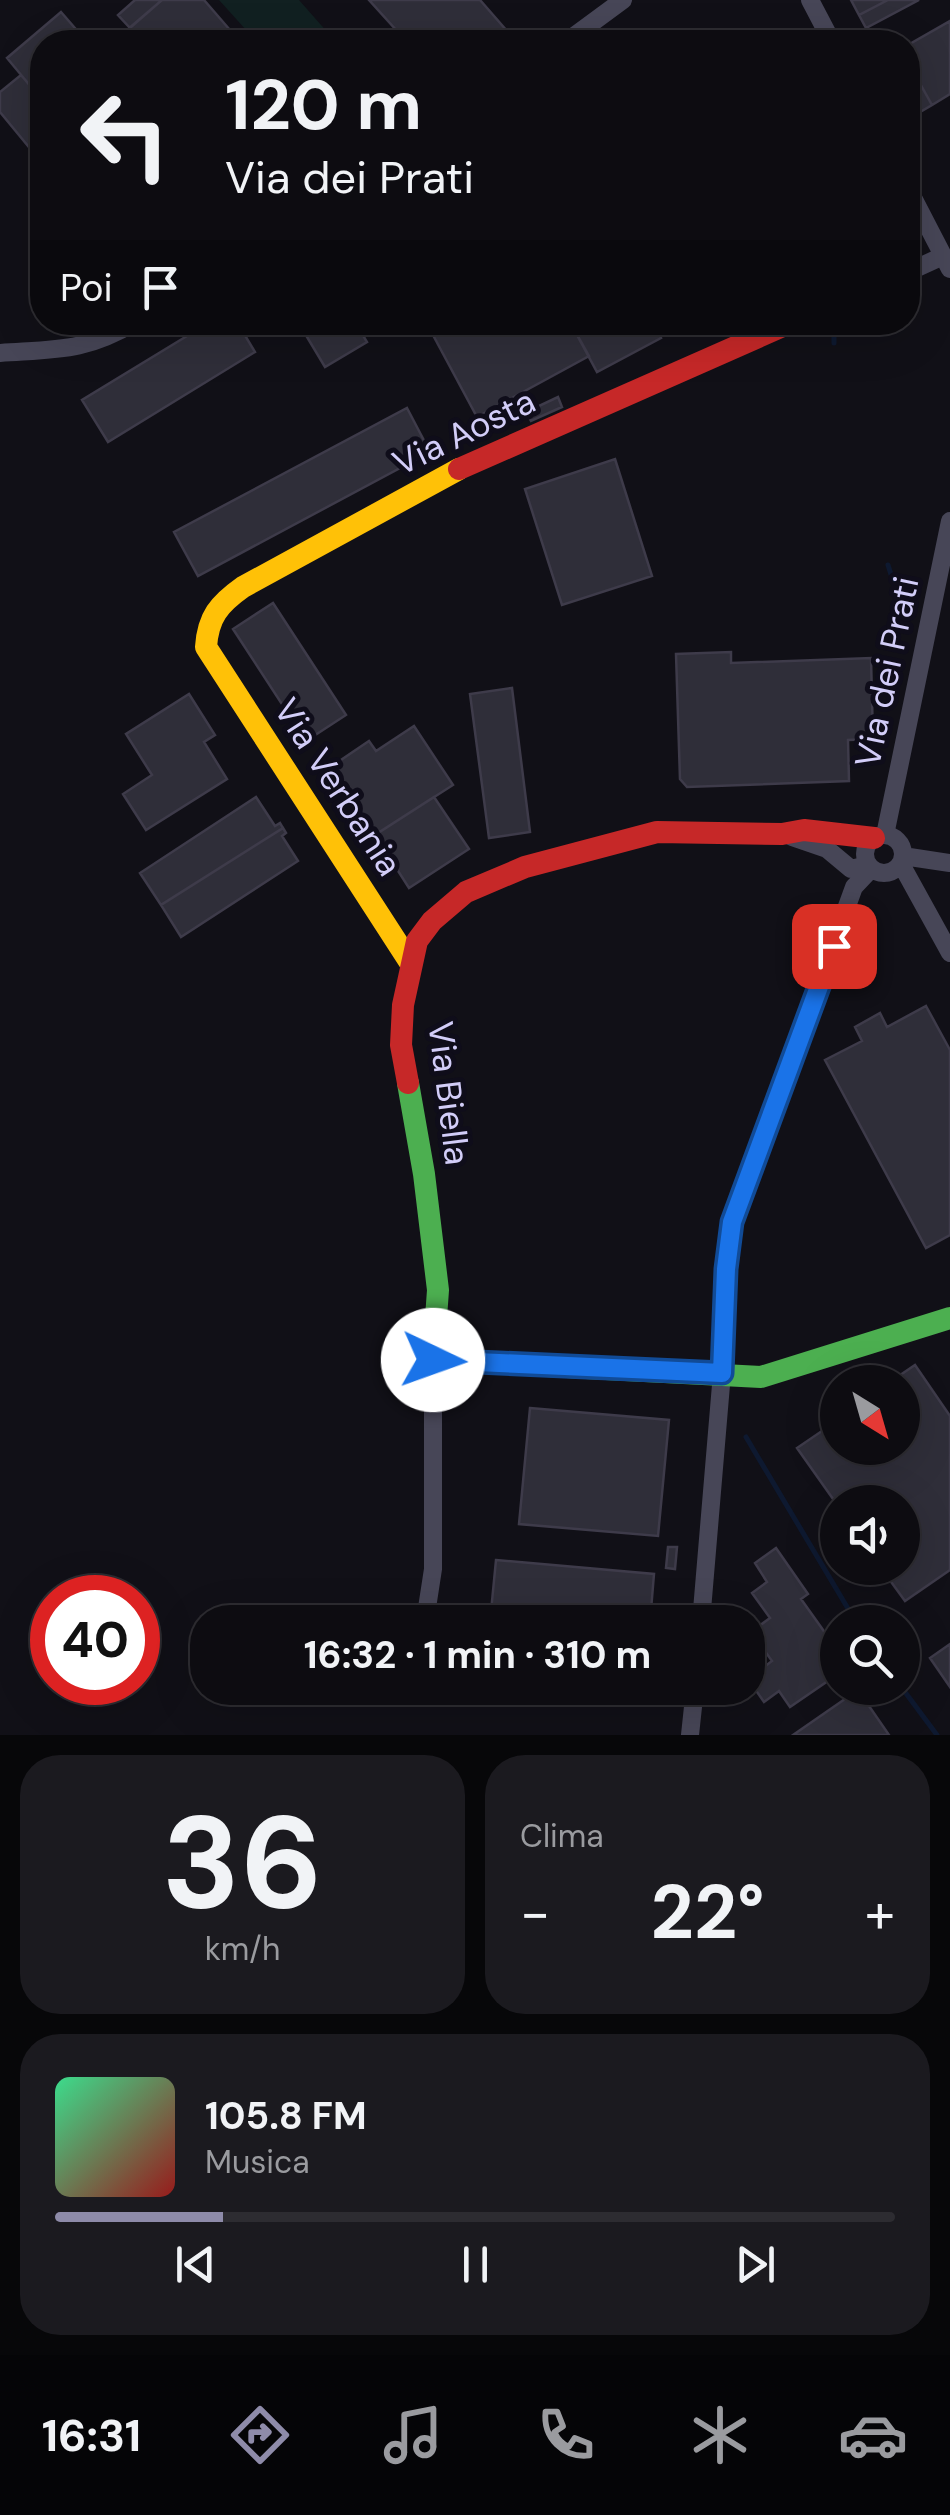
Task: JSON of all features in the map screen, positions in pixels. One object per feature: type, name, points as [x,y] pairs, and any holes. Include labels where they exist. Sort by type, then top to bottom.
[{"type":"street","points":[[582,30],[623,0]]},
{"type":"street","points":[[810,0],[826,30]]},
{"type":"street","points":[[920,212],[946,263],[920,269]]},
{"type":"street","points":[[0,353],[82,347],[112,335]]},
{"type":"street","name":"Via Aosta","points":[[206,647],[207,622],[219,602],[243,588],[468,464],[762,335]]},
{"type":"street","name":"Via dei Prati","points":[[879,837],[944,594],[950,521]]},
{"type":"street","name":"Via Verbania","points":[[206,647],[412,964]]},
{"type":"street","name":"Via Biella","points":[[433,1360],[438,1290],[424,1174],[400,1044],[403,1005],[417,942],[432,921],[466,892],[525,867],[657,832],[782,834],[804,830],[879,837]]},
{"type":"street","name":"Via Biella","points":[[782,834],[827,849],[851,869],[869,867]]},
{"type":"street","points":[[869,867],[864,853],[879,837],[896,840],[902,860],[950,953]]},
{"type":"street","points":[[869,867],[890,873],[902,860]]},
{"type":"street","points":[[902,860],[950,863]]},
{"type":"street","points":[[702,1605],[732,1222],[854,887],[869,867]]},
{"type":"street","points":[[427,1605],[433,1569],[433,1360],[761,1377],[950,1318]]},
{"type":"street","points":[[690,1735],[693,1705]]},
{"type":"shaded area","points":[[219,0],[299,0],[325,30],[246,30]]},
{"type":"building","points":[[135,0],[162,0],[130,28],[118,15]]},
{"type":"building","points":[[162,0],[204,0],[230,30],[127,30]]},
{"type":"building","points":[[369,0],[480,0],[506,30],[396,30]]},
{"type":"building","points":[[851,0],[888,0],[859,15]]},
{"type":"building","points":[[888,0],[919,0],[866,28],[859,15]]},
{"type":"building","points":[[61,12],[77,30],[40,30]]},
{"type":"building","points":[[950,21],[950,94],[932,105],[920,84],[920,38]]},
{"type":"building","points":[[30,38],[30,86],[7,58]]},
{"type":"building","points":[[21,75],[30,86],[30,148],[0,112],[0,92]]},
{"type":"building","points":[[920,84],[932,105],[920,112]]},
{"type":"building","points":[[189,335],[245,335],[255,352],[108,442],[82,400]]},
{"type":"building","points":[[306,335],[363,335],[367,342],[325,367]]},
{"type":"building","points":[[433,335],[577,335],[589,356],[477,417]]},
{"type":"building","points":[[577,335],[660,335],[661,338],[597,372]]},
{"type":"building","points":[[558,397],[562,407],[531,421],[526,412]]},
{"type":"building","points":[[407,408],[430,452],[198,576],[174,532]]},
{"type":"building","points":[[615,459],[652,576],[562,605],[525,489]]},
{"type":"building","points":[[273,603],[346,715],[306,741],[233,629]]},
{"type":"building","points":[[731,652],[731,663],[871,658],[873,739],[848,740],[849,781],[687,787],[680,779],[676,654]]},
{"type":"building","points":[[512,688],[530,832],[489,838],[470,694]]},
{"type":"building","points":[[189,694],[215,735],[204,742],[227,779],[146,830],[123,794],[152,775],[126,734]]},
{"type":"building","points":[[414,726],[453,785],[375,835],[332,766],[369,741],[376,751]]},
{"type":"building","points":[[256,797],[275,826],[280,823],[283,828],[161,905],[140,873]]},
{"type":"building","points":[[434,797],[469,849],[409,888],[375,835]]},
{"type":"building","points":[[283,828],[286,833],[282,836],[298,861],[181,937],[161,905]]},
{"type":"building","points":[[926,1006],[950,1050],[950,1235],[926,1248],[825,1060],[862,1041],[855,1027],[880,1013],[887,1027]]},
{"type":"building","points":[[920,1372],[950,1416],[950,1570],[905,1601],[893,1585],[920,1585],[920,1485],[823,1485],[797,1448],[820,1432],[820,1465],[920,1465]]},
{"type":"building","points":[[530,1408],[669,1420],[658,1536],[519,1524]]},
{"type":"building","points":[[668,1547],[677,1547],[675,1569],[666,1568]]},
{"type":"building","points":[[776,1548],[808,1594],[801,1599],[820,1626],[820,1686],[790,1707],[779,1691],[765,1701],[765,1666],[772,1661],[765,1651],[765,1622],[770,1618],[765,1605],[752,1593],[767,1582],[755,1563]]},
{"type":"building","points":[[496,1560],[654,1574],[651,1605],[492,1605]]},
{"type":"building","points":[[950,1644],[950,1687],[930,1658]]},
{"type":"building","points":[[836,1705],[868,1705],[889,1735],[793,1735]]},
{"type":"waterway","points":[[834,335],[834,343]]},
{"type":"waterway","points":[[888,565],[895,587]]},
{"type":"waterway","points":[[746,1437],[846,1605]]},
{"type":"waterway","points":[[915,1705],[937,1735]]},
{"type":"traffic: fast","points":[[408,1083],[438,1290],[433,1360],[761,1377],[950,1318]]},
{"type":"traffic: slow","points":[[411,964],[206,647],[216,612],[243,587],[459,469]]},
{"type":"traffic: jam","points":[[459,469],[763,335]]},
{"type":"traffic: jam","points":[[408,1083],[401,1045],[403,1005],[417,941],[432,921],[466,892],[525,867],[657,832],[782,834],[804,830],[874,838]]},
{"type":"route","points":[[433,1360],[722,1373],[732,1222],[834,946]]}]
